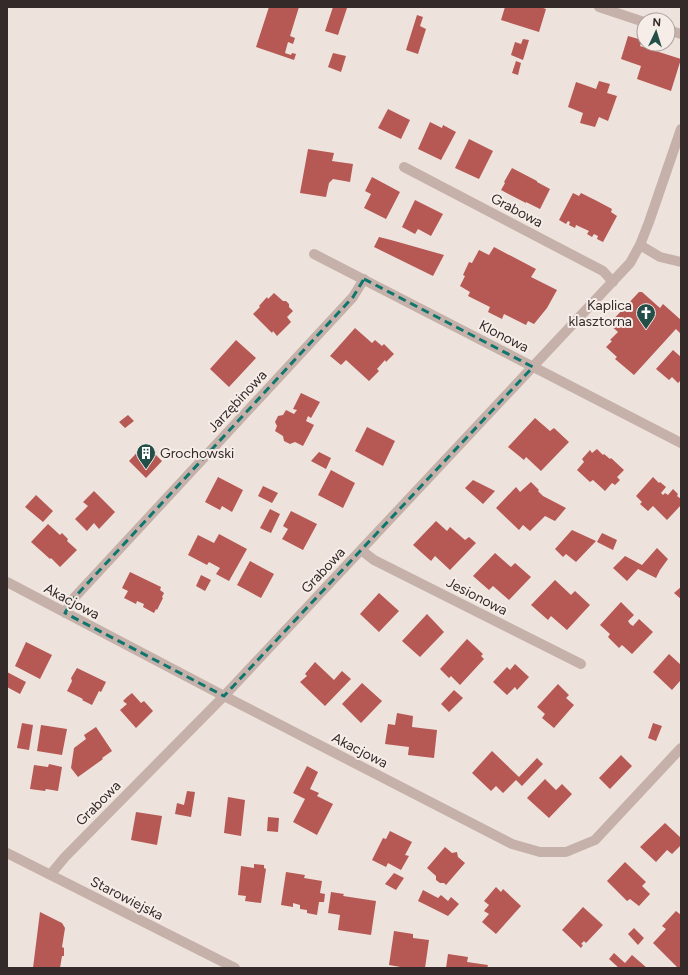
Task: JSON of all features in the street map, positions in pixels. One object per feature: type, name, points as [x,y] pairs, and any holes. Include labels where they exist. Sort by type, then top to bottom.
[{"type":"street","points":[[599,7],[636,19]]},
{"type":"street","name":"Grabowa","points":[[50,875],[65,857],[224,696],[630,263],[640,245],[649,222],[681,129]]},
{"type":"street","name":"Grabowa","points":[[404,167],[603,271],[613,282]]},
{"type":"street","points":[[640,245],[660,257],[681,262]]},
{"type":"street","name":"Klonowa","points":[[314,254],[681,443]]},
{"type":"street","name":"Jarzębinowa","points":[[65,613],[73,599],[353,297],[364,279]]},
{"type":"street","name":"Jesionowa","points":[[361,550],[374,560],[581,664]]},
{"type":"street","name":"Akacjowa","points":[[7,582],[224,696],[512,844],[540,852],[566,852],[595,840],[681,748]]},
{"type":"street","name":"Starowiejska","points":[[7,853],[235,968]]},
{"type":"highlighted area","points":[[364,279],[533,367],[224,696],[65,613],[73,599],[353,297]]},
{"type":"building","points":[[269,7],[299,7],[290,36],[295,38],[293,44],[288,42],[285,53],[291,55],[292,53],[296,54],[294,60],[256,47]]},
{"type":"building","points":[[333,7],[347,8],[338,35],[325,31]]},
{"type":"building","points":[[505,7],[540,7],[546,9],[539,32],[501,20]]},
{"type":"building","points":[[417,15],[423,17],[420,26],[426,29],[418,54],[406,50]]},
{"type":"building","points":[[628,36],[636,38],[636,52],[659,52],[681,59],[671,91],[637,79],[641,66],[621,59]]},
{"type":"building","points":[[523,39],[529,40],[523,60],[511,55],[515,42],[521,44]]},
{"type":"building","points":[[333,53],[346,56],[341,72],[328,67]]},
{"type":"building","points":[[516,61],[521,63],[518,75],[512,73]]},
{"type":"building","points":[[599,81],[610,84],[607,93],[617,96],[608,121],[599,117],[595,127],[580,123],[583,113],[568,107],[576,82],[596,89]]},
{"type":"building","points":[[388,109],[410,120],[401,139],[378,128]]},
{"type":"building","points":[[430,122],[442,128],[443,125],[456,132],[441,160],[418,149]]},
{"type":"building","points":[[469,139],[493,151],[479,179],[455,168]]},
{"type":"building","points":[[308,149],[334,153],[332,161],[353,164],[350,182],[333,179],[329,183],[326,197],[300,193]]},
{"type":"building","points":[[512,168],[550,189],[540,209],[501,190]]},
{"type":"building","points":[[372,177],[400,192],[386,219],[364,208],[371,194],[365,191]]},
{"type":"building","points":[[573,193],[579,196],[581,193],[597,201],[612,209],[611,212],[617,216],[603,242],[597,239],[598,236],[594,234],[592,237],[587,234],[589,231],[576,225],[575,228],[569,225],[570,222],[568,221],[566,224],[559,220]]},
{"type":"building","points":[[415,200],[443,214],[431,236],[418,229],[415,234],[402,227]]},
{"type":"building","points":[[379,237],[444,255],[433,276],[374,247]]},
{"type":"building","points":[[494,247],[536,269],[531,277],[557,290],[547,308],[534,324],[528,321],[526,325],[504,314],[502,319],[488,312],[490,307],[468,296],[470,292],[460,286],[469,262],[472,263],[479,250],[489,255]]},
{"type":"building","points":[[639,292],[642,292],[660,308],[663,304],[681,320],[681,334],[676,329],[634,375],[615,359],[617,357],[606,347],[612,341],[610,340],[618,332],[609,324]]},
{"type":"building","points":[[274,293],[283,301],[286,301],[293,311],[287,317],[291,322],[277,336],[253,314],[267,297],[268,299]]},
{"type":"building","points":[[355,328],[372,343],[375,340],[382,346],[384,344],[394,354],[386,362],[385,360],[377,369],[379,371],[369,381],[346,360],[341,365],[330,356]]},
{"type":"building","points":[[236,340],[256,358],[229,387],[210,369]]},
{"type":"building","points":[[673,350],[681,357],[681,380],[678,383],[672,377],[669,380],[656,369]]},
{"type":"building","points":[[301,393],[320,402],[311,418],[308,416],[306,421],[314,425],[303,446],[295,442],[290,444],[284,441],[283,436],[275,431],[277,426],[275,422],[278,416],[283,415],[286,410],[294,414],[297,410],[293,409]]},
{"type":"building","points":[[128,415],[134,421],[125,428],[119,422]]},
{"type":"building","points":[[535,418],[550,431],[554,428],[569,442],[541,471],[526,457],[524,460],[508,447]]},
{"type":"building","points":[[367,427],[395,441],[383,466],[355,451]]},
{"type":"building","name":"Grochowski","points":[[144,445],[162,461],[146,478],[129,461]]},
{"type":"building","points":[[597,449],[603,455],[604,454],[610,459],[611,458],[624,470],[617,477],[620,480],[615,485],[612,483],[605,491],[593,480],[590,482],[577,470],[584,462],[582,459],[590,450],[592,453]]},
{"type":"building","points":[[319,452],[331,458],[326,469],[311,461]]},
{"type":"building","points":[[331,470],[355,483],[343,508],[318,495]]},
{"type":"building","points":[[218,477],[243,490],[232,512],[222,506],[220,510],[205,502]]},
{"type":"building","points":[[653,477],[666,487],[661,493],[663,495],[665,493],[668,495],[673,489],[678,494],[677,496],[681,499],[681,505],[667,520],[653,506],[648,511],[640,504],[642,502],[636,496]]},
{"type":"building","points":[[473,480],[495,491],[483,504],[465,488]]},
{"type":"building","points":[[531,482],[543,496],[566,508],[555,521],[545,516],[530,531],[523,525],[519,530],[496,508],[516,487],[520,492]]},
{"type":"building","points":[[263,486],[278,493],[272,503],[258,496]]},
{"type":"building","points":[[94,491],[115,512],[99,529],[94,523],[87,531],[75,519],[88,506],[83,502]]},
{"type":"building","points":[[36,495],[53,511],[43,522],[25,507]]},
{"type":"building","points":[[270,509],[280,514],[271,533],[260,528]]},
{"type":"building","points":[[291,511],[317,524],[303,550],[282,539],[288,529],[283,526]]},
{"type":"building","points":[[436,521],[447,531],[450,527],[465,540],[469,537],[476,543],[450,570],[435,556],[431,561],[413,545]]},
{"type":"building","points":[[48,524],[60,535],[62,533],[68,539],[67,541],[77,550],[60,567],[31,542]]},
{"type":"building","points":[[572,530],[596,541],[576,562],[566,554],[563,557],[555,549]]},
{"type":"building","points":[[602,533],[617,540],[613,550],[597,542]]},
{"type":"building","points":[[219,534],[247,549],[229,581],[216,574],[220,568],[209,562],[207,565],[188,555],[198,535],[214,543]]},
{"type":"building","points":[[657,548],[668,559],[656,578],[638,569],[627,581],[613,568],[625,556],[642,565]]},
{"type":"building","points":[[495,553],[511,567],[515,563],[531,577],[509,600],[493,586],[489,590],[473,576]]},
{"type":"building","points":[[250,561],[274,574],[261,598],[237,585]]},
{"type":"building","points":[[130,572],[161,587],[160,590],[164,593],[163,598],[154,613],[143,607],[144,604],[137,601],[136,604],[124,598],[128,591],[122,588]]},
{"type":"building","points":[[201,575],[211,580],[205,591],[196,586]]},
{"type":"building","points":[[555,580],[571,595],[575,591],[590,605],[567,630],[551,616],[548,620],[531,605]]},
{"type":"building","points":[[681,587],[681,599],[674,593]]},
{"type":"building","points":[[379,593],[399,611],[379,632],[360,614]]},
{"type":"building","points":[[621,602],[634,615],[628,621],[630,624],[633,626],[639,619],[653,632],[632,654],[622,645],[619,648],[608,637],[610,634],[600,625]]},
{"type":"building","points":[[427,614],[444,632],[420,657],[402,641]]},
{"type":"building","points":[[467,639],[483,654],[481,656],[484,659],[460,685],[451,676],[449,678],[440,669]]},
{"type":"building","points":[[26,642],[52,655],[40,679],[15,666]]},
{"type":"building","points":[[669,654],[681,665],[681,682],[680,681],[672,690],[653,672]]},
{"type":"building","points":[[315,662],[334,680],[342,671],[351,679],[325,706],[300,682],[307,676],[305,674]]},
{"type":"building","points":[[515,664],[529,677],[517,690],[515,687],[507,695],[493,682],[507,667],[510,670]]},
{"type":"building","points":[[77,668],[106,682],[101,692],[99,691],[92,705],[67,691],[72,681],[71,678]]},
{"type":"building","points":[[7,672],[26,682],[20,694],[7,687]]},
{"type":"building","points":[[362,683],[382,701],[361,723],[342,704]]},
{"type":"building","points":[[558,684],[569,695],[566,698],[574,705],[554,728],[542,718],[545,714],[537,707]]},
{"type":"building","points":[[454,690],[463,698],[449,712],[441,704]]},
{"type":"building","points":[[132,693],[141,703],[144,701],[153,711],[136,728],[120,710],[127,704],[123,701]]},
{"type":"building","points":[[397,713],[413,716],[412,727],[437,730],[434,758],[408,755],[409,747],[385,744],[388,724],[395,725]]},
{"type":"building","points":[[22,723],[33,725],[29,750],[17,748]]},
{"type":"building","points":[[653,723],[662,726],[656,741],[648,738]]},
{"type":"building","points":[[41,725],[67,729],[62,755],[37,751]]},
{"type":"building","points":[[96,727],[112,751],[78,777],[71,768],[74,748],[86,739],[84,735]]},
{"type":"building","points":[[492,751],[519,777],[537,758],[543,764],[522,786],[516,780],[503,793],[496,786],[491,791],[472,773]]},
{"type":"building","points":[[621,755],[632,766],[610,789],[599,778]]},
{"type":"building","points":[[49,764],[62,767],[58,791],[30,789],[34,765],[48,767]]},
{"type":"building","points":[[307,766],[318,772],[310,789],[319,793],[317,796],[333,804],[317,835],[293,822],[305,799],[293,793]]},
{"type":"building","points":[[545,779],[556,790],[562,784],[572,794],[549,818],[527,798]]},
{"type":"building","points":[[187,791],[195,792],[191,817],[175,814],[177,803],[184,805]]},
{"type":"building","points":[[228,797],[245,800],[241,836],[224,833]]},
{"type":"building","points":[[136,812],[162,816],[157,845],[131,840]]},
{"type":"building","points":[[268,817],[279,818],[278,832],[267,831]]},
{"type":"building","points":[[665,823],[681,838],[681,845],[672,854],[667,850],[656,862],[640,847]]},
{"type":"building","points":[[390,831],[412,842],[405,855],[409,856],[401,870],[388,863],[386,867],[372,860],[383,838],[386,839]]},
{"type":"building","points":[[445,847],[452,853],[457,852],[458,857],[465,863],[446,885],[436,880],[436,876],[427,868]]},
{"type":"building","points":[[625,862],[646,882],[642,886],[650,894],[639,906],[630,899],[627,901],[607,881]]},
{"type":"building","points":[[254,864],[264,865],[264,868],[266,869],[261,903],[245,901],[246,896],[238,895],[241,866],[254,868]]},
{"type":"building","points":[[286,872],[305,875],[304,878],[322,881],[320,893],[325,894],[324,902],[319,902],[317,915],[307,913],[307,910],[300,909],[300,905],[293,903],[293,907],[281,905]]},
{"type":"building","points":[[394,873],[404,878],[396,890],[385,884]]},
{"type":"building","points":[[496,887],[501,892],[503,889],[521,906],[496,934],[482,922],[489,914],[484,911],[489,905],[484,901]]},
{"type":"building","points":[[423,890],[438,898],[441,895],[448,901],[451,897],[459,904],[448,916],[418,901]]},
{"type":"building","points":[[331,892],[344,894],[343,896],[376,901],[371,935],[338,930],[340,915],[328,913]]},
{"type":"building","points":[[583,907],[603,925],[586,943],[584,941],[581,944],[583,945],[581,948],[562,930]]},
{"type":"building","points":[[676,911],[681,915],[681,968],[678,968],[653,943],[666,929],[662,926]]},
{"type":"building","points":[[40,912],[62,923],[65,928],[62,947],[64,948],[64,956],[62,956],[60,968],[33,968]]},
{"type":"building","points":[[634,928],[644,938],[638,945],[628,934]]},
{"type":"building","points":[[394,931],[413,934],[413,938],[429,940],[425,968],[406,968],[389,965]]},
{"type":"building","points":[[614,953],[625,963],[632,955],[647,968],[619,968],[609,959]]},
{"type":"building","points":[[448,954],[468,957],[467,962],[488,965],[487,968],[446,968]]},
{"type":"place","name":"Kaplica klasztorna","points":[[646,330]]},
{"type":"place","name":"Grochowski","points":[[146,470]]}]
